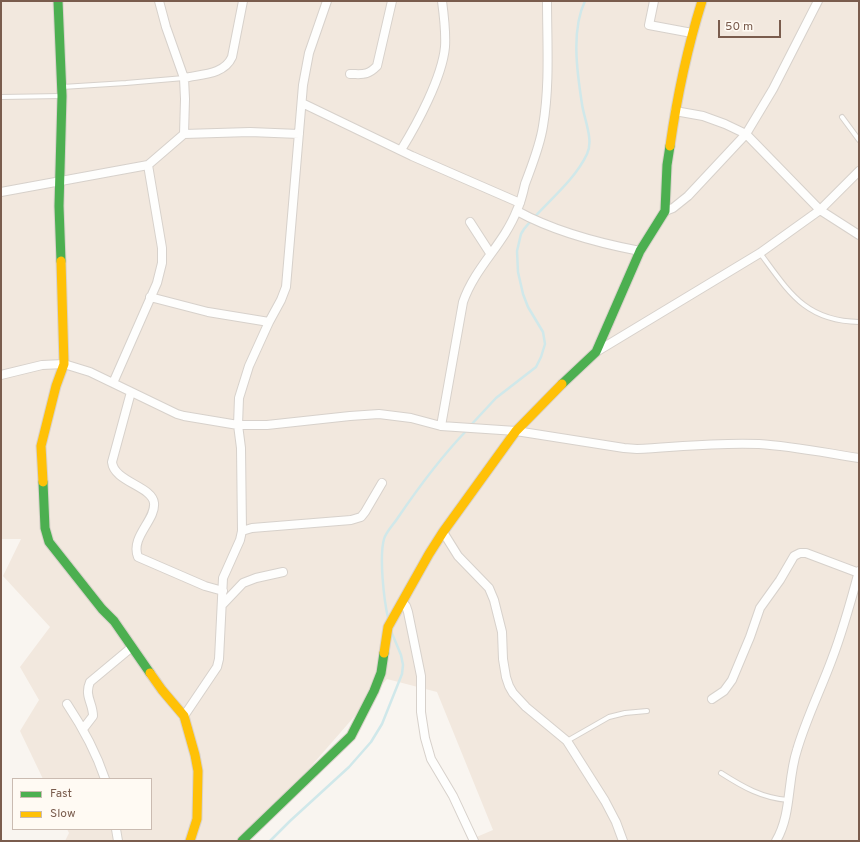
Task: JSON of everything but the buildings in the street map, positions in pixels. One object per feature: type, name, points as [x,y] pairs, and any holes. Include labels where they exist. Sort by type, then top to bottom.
[{"type":"street","points":[[58,1],[62,91],[60,181],[64,364],[56,386],[41,446],[45,528],[49,542],[102,609],[114,621],[162,690],[184,716],[198,771],[197,819],[190,841]]},
{"type":"street","points":[[159,1],[184,78],[184,134]]},
{"type":"street","points":[[184,78],[218,71],[230,61],[244,1]]},
{"type":"street","points":[[184,716],[218,663],[223,604],[223,578],[240,540],[242,531],[241,448],[238,425],[239,398],[249,366],[286,287],[306,65],[327,1]]},
{"type":"street","points":[[350,74],[366,74],[371,72],[376,66],[392,1]]},
{"type":"street","points":[[401,150],[414,129],[435,84],[442,62],[445,32],[442,1]]},
{"type":"street","points":[[441,426],[463,302],[474,277],[508,228],[519,207],[539,146],[547,93],[547,1]]},
{"type":"street","points":[[654,1],[649,25],[692,33]]},
{"type":"street","points":[[596,352],[640,251],[665,211],[667,165],[675,111],[692,33],[702,1]]},
{"type":"street","points":[[665,211],[673,208],[688,196],[746,134],[773,89],[818,1]]},
{"type":"street","points":[[302,103],[519,207],[528,217],[541,223],[587,239],[640,251]]},
{"type":"street","points":[[675,111],[703,116],[746,134],[820,210],[859,235]]},
{"type":"street","points":[[1,192],[148,165],[184,134],[250,132],[299,134]]},
{"type":"street","points":[[113,383],[160,273],[162,248],[148,165]]},
{"type":"street","points":[[242,841],[351,736],[381,673],[388,627],[429,554],[516,432],[566,380],[596,352],[760,254],[820,210],[859,171]]},
{"type":"street","points":[[470,222],[490,253]]},
{"type":"street","points":[[150,297],[208,312],[269,322]]},
{"type":"street","points":[[1,375],[42,365],[64,364],[90,372],[184,416],[238,425],[267,425],[379,414],[410,418],[441,426],[516,432],[636,449],[723,444],[759,444],[859,458]]},
{"type":"street","points":[[131,392],[112,462],[116,473],[144,490],[152,497],[155,503],[136,545],[138,557],[205,586],[222,591]]},
{"type":"street","points":[[242,531],[252,528],[356,519],[361,517],[366,512],[382,483]]},
{"type":"street","points":[[444,532],[458,556],[489,588],[494,600],[502,632],[503,659],[508,686],[512,693],[567,741],[605,801],[616,822],[623,841]]},
{"type":"street","points":[[712,699],[724,690],[732,680],[760,608],[780,580],[794,556],[800,553],[806,553],[859,572],[832,658],[818,690],[797,749],[792,767],[786,818],[782,831],[776,841]]},
{"type":"street","points":[[223,604],[243,583],[256,578],[283,572]]},
{"type":"street","points":[[400,605],[406,606],[408,612],[420,667],[422,687],[421,712],[425,738],[431,759],[453,796],[474,841]]},
{"type":"street","points":[[83,729],[93,716],[87,688],[90,682],[132,648]]},
{"type":"street","points":[[67,704],[83,729],[106,778]]},
{"type":"street","points":[[116,830],[118,841]]},
{"type":"lane","points":[[1,97],[184,78]]},
{"type":"lane","points":[[842,117],[859,140]]},
{"type":"lane","points":[[760,254],[790,293],[800,303],[816,312],[838,320],[859,322]]},
{"type":"lane","points":[[567,741],[609,718],[625,713],[647,711]]},
{"type":"lane","points":[[721,773],[756,794],[788,800]]},
{"type":"shaded area","points":[[1,1],[859,1],[859,841],[467,841],[493,830],[437,692],[387,679],[246,841],[65,841],[69,833],[68,830],[152,830],[152,778],[43,778],[20,731],[39,700],[20,667],[50,627],[3,576],[21,539],[1,539]]},
{"type":"waterway","points":[[470,426],[496,398],[536,367],[545,344],[543,332],[528,307],[523,294],[518,272],[517,251],[521,234],[524,229],[566,184],[581,164],[589,148],[589,136],[580,92],[576,51],[578,25],[585,1]]},
{"type":"waterway","points":[[388,618],[382,567],[385,536],[430,473],[467,430]]},
{"type":"waterway","points":[[270,841],[349,767],[371,742],[382,724],[402,674],[403,665],[401,655],[391,631]]},
{"type":"traffic: fast","points":[[58,1],[62,96],[59,206],[61,261]]},
{"type":"traffic: fast","points":[[562,384],[596,352],[640,251],[665,211],[667,165],[670,146]]},
{"type":"traffic: fast","points":[[43,482],[45,528],[49,542],[102,609],[114,621],[150,673]]},
{"type":"traffic: fast","points":[[242,841],[351,736],[374,691],[381,673],[384,653]]},
{"type":"traffic: slow","points":[[670,146],[683,73],[702,1]]},
{"type":"traffic: slow","points":[[43,482],[41,446],[56,386],[64,364],[61,261]]},
{"type":"traffic: slow","points":[[384,653],[388,627],[443,532],[516,431],[562,384]]},
{"type":"traffic: slow","points":[[150,673],[184,716],[195,755],[198,771],[197,819],[190,841]]}]
